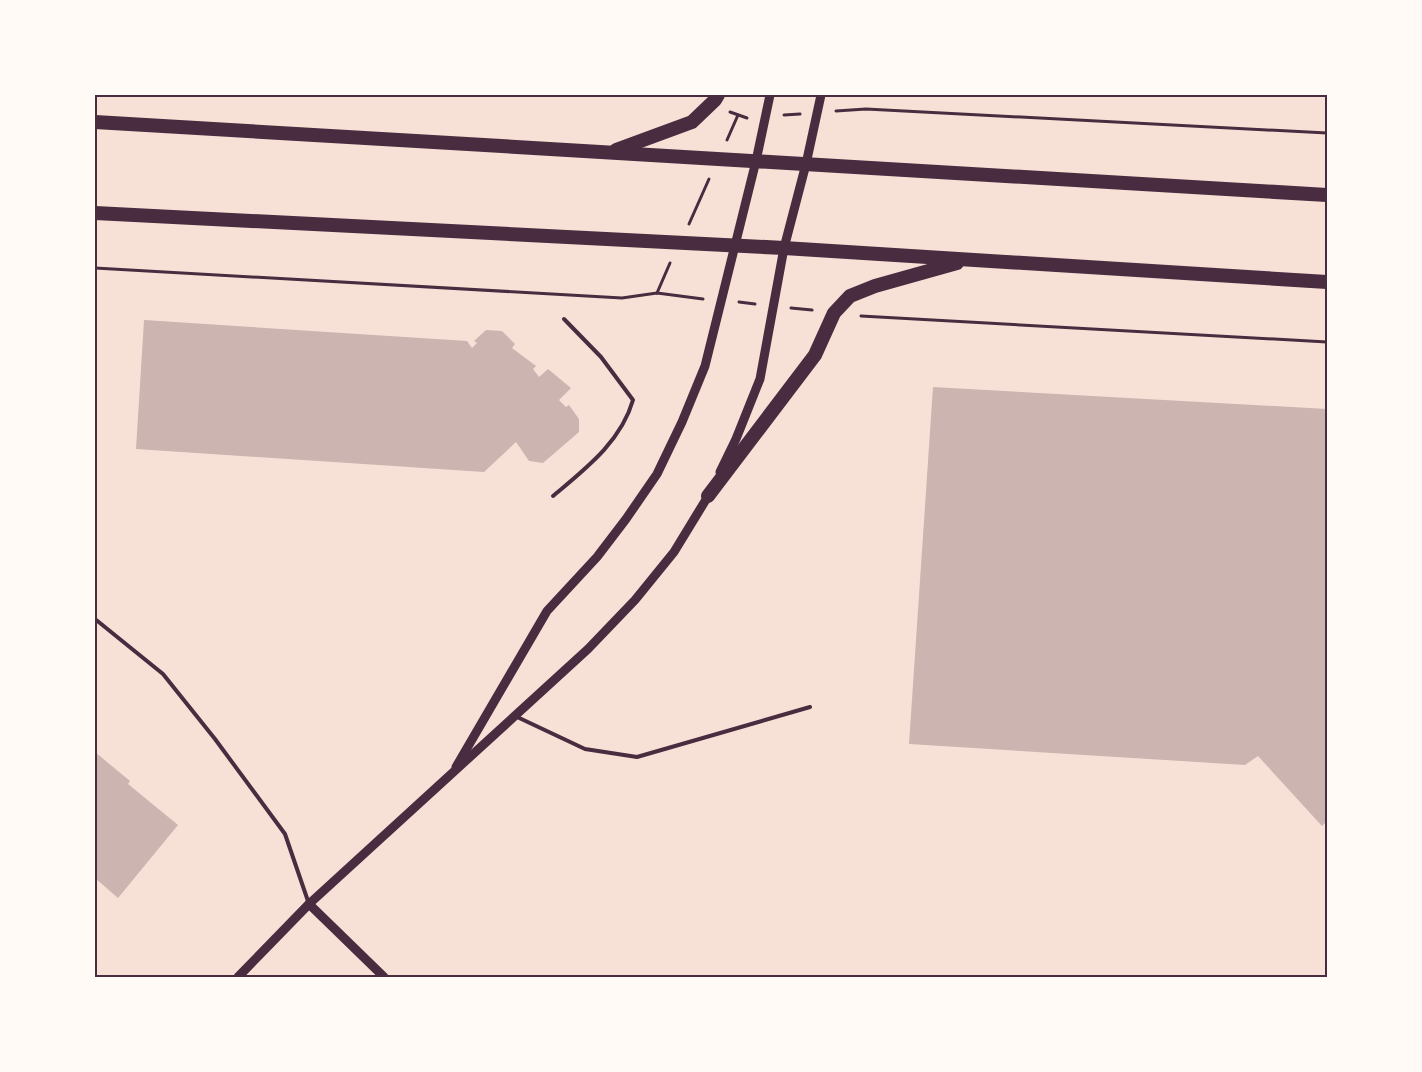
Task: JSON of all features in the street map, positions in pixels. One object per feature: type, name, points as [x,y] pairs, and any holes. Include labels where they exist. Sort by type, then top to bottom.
[{"type":"highway","points":[[609,153],[692,122],[718,95]]},
{"type":"highway","points":[[95,122],[1327,195]]},
{"type":"highway","points":[[95,213],[784,248],[1327,282]]},
{"type":"highway","points":[[708,496],[815,355],[834,313],[850,296],[875,286],[968,260]]},
{"type":"street","points":[[451,776],[548,611],[597,557],[657,474],[682,422],[705,366],[756,161],[770,95]]},
{"type":"street","points":[[238,977],[309,904],[588,649],[635,600],[674,552],[708,496],[736,439],[760,379],[784,248],[806,164],[821,95]]},
{"type":"street","points":[[309,904],[384,977]]},
{"type":"lane","points":[[553,496],[601,455],[629,415],[633,400],[601,357],[564,319]]},
{"type":"lane","points":[[95,619],[163,674],[215,739],[285,834],[309,904]]},
{"type":"lane","points":[[515,716],[585,748],[636,757],[810,707]]},
{"type":"path","points":[[579,95],[649,95]]},
{"type":"path","points":[[866,108],[1327,133]]},
{"type":"path","points":[[731,112],[748,118]]},
{"type":"path","points":[[657,293],[738,115]]},
{"type":"path","points":[[95,268],[622,298],[657,293],[665,294]]},
{"type":"path","points":[[870,317],[1327,342]]},
{"type":"building","points":[[144,320],[467,341],[472,348],[477,343],[474,341],[486,330],[502,331],[515,344],[512,348],[536,366],[533,369],[539,377],[548,369],[571,388],[559,400],[566,407],[569,405],[579,419],[579,432],[543,463],[529,461],[516,442],[484,472],[136,449]]},
{"type":"building","points":[[933,387],[1327,409],[1327,821],[1322,826],[1258,756],[1245,765],[909,744]]},
{"type":"building","points":[[95,752],[130,781],[128,784],[178,825],[118,898],[95,878]]}]
